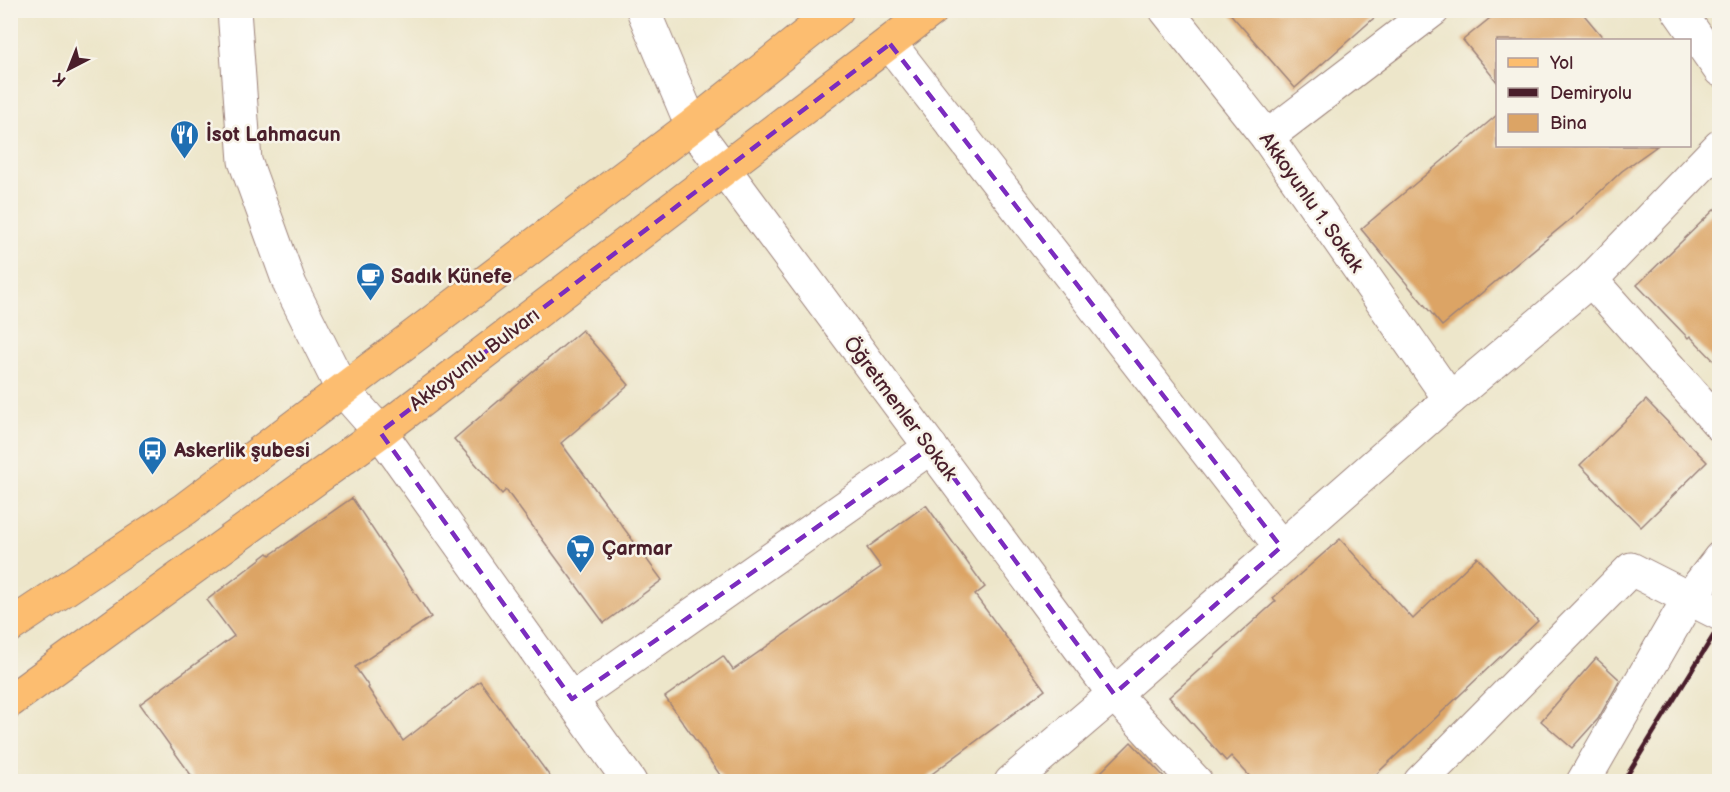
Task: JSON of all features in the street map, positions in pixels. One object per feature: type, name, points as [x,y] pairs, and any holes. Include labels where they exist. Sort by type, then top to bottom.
[{"type":"main road","points":[[10,626],[185,509],[692,126],[837,10]]},
{"type":"main road","name":"Akkoyunlu Bulvarı","points":[[10,701],[380,432],[932,10]]},
{"type":"street","points":[[234,10],[245,161],[290,285],[342,389],[380,432],[630,782]]},
{"type":"street","name":"Öğretmenler Sokak","points":[[644,10],[692,126],[1114,694],[1196,782]]},
{"type":"street","name":"Akkoyunlu 1. Sokak","points":[[1166,10],[1267,138],[1450,399]]},
{"type":"street","points":[[1267,138],[1433,10]]},
{"type":"street","points":[[1678,10],[1719,70]]},
{"type":"street","points":[[890,44],[1281,548]]},
{"type":"street","points":[[1011,782],[1450,399],[1591,280],[1719,146]]},
{"type":"street","points":[[1591,280],[1719,425]]},
{"type":"street","points":[[572,699],[931,447]]},
{"type":"street","points":[[1583,782],[1689,598],[1719,558]]},
{"type":"street","points":[[1420,782],[1631,569],[1719,614]]},
{"type":"highlighted area","points":[[890,44],[1281,547],[1114,694],[931,447],[572,699],[380,432]]},
{"type":"building","points":[[1227,10],[1383,10],[1295,88]]},
{"type":"building","points":[[1500,10],[1580,10],[1604,39],[1496,39],[1496,81],[1463,40]]},
{"type":"building","points":[[1496,116],[1496,147],[1656,147],[1622,171],[1573,217],[1442,326],[1361,229]]},
{"type":"building","points":[[1719,205],[1719,366],[1690,336],[1688,338],[1637,285]]},
{"type":"building","points":[[582,330],[629,385],[561,443],[662,580],[604,623],[506,490],[502,494],[454,439]]},
{"type":"building","points":[[1646,400],[1707,462],[1641,527],[1580,465]]},
{"type":"building","points":[[352,498],[431,617],[355,667],[403,741],[480,681],[554,782],[196,782],[140,704],[234,636],[207,600],[268,553],[270,555]]},
{"type":"building","points":[[926,505],[985,587],[975,595],[1045,690],[921,782],[725,782],[665,697],[723,656],[733,670],[881,567],[867,548]]},
{"type":"building","points":[[1340,539],[1413,619],[1477,557],[1538,621],[1368,782],[1255,782],[1231,756],[1226,761],[1169,697],[1276,601],[1273,598]]},
{"type":"building","points":[[1596,658],[1620,680],[1598,719],[1572,748],[1541,721]]},
{"type":"building","points":[[1131,742],[1169,782],[1091,782]]},
{"type":"railway","points":[[1623,782],[1720,625]]},
{"type":"place","name":"İsot Lahmacun","points":[[185,160]]},
{"type":"place","name":"Sadık Künefe","points":[[370,302]]},
{"type":"place","name":"Askerlik şubesi","points":[[153,476]]},
{"type":"place","name":"Çarmar","points":[[581,574]]}]
